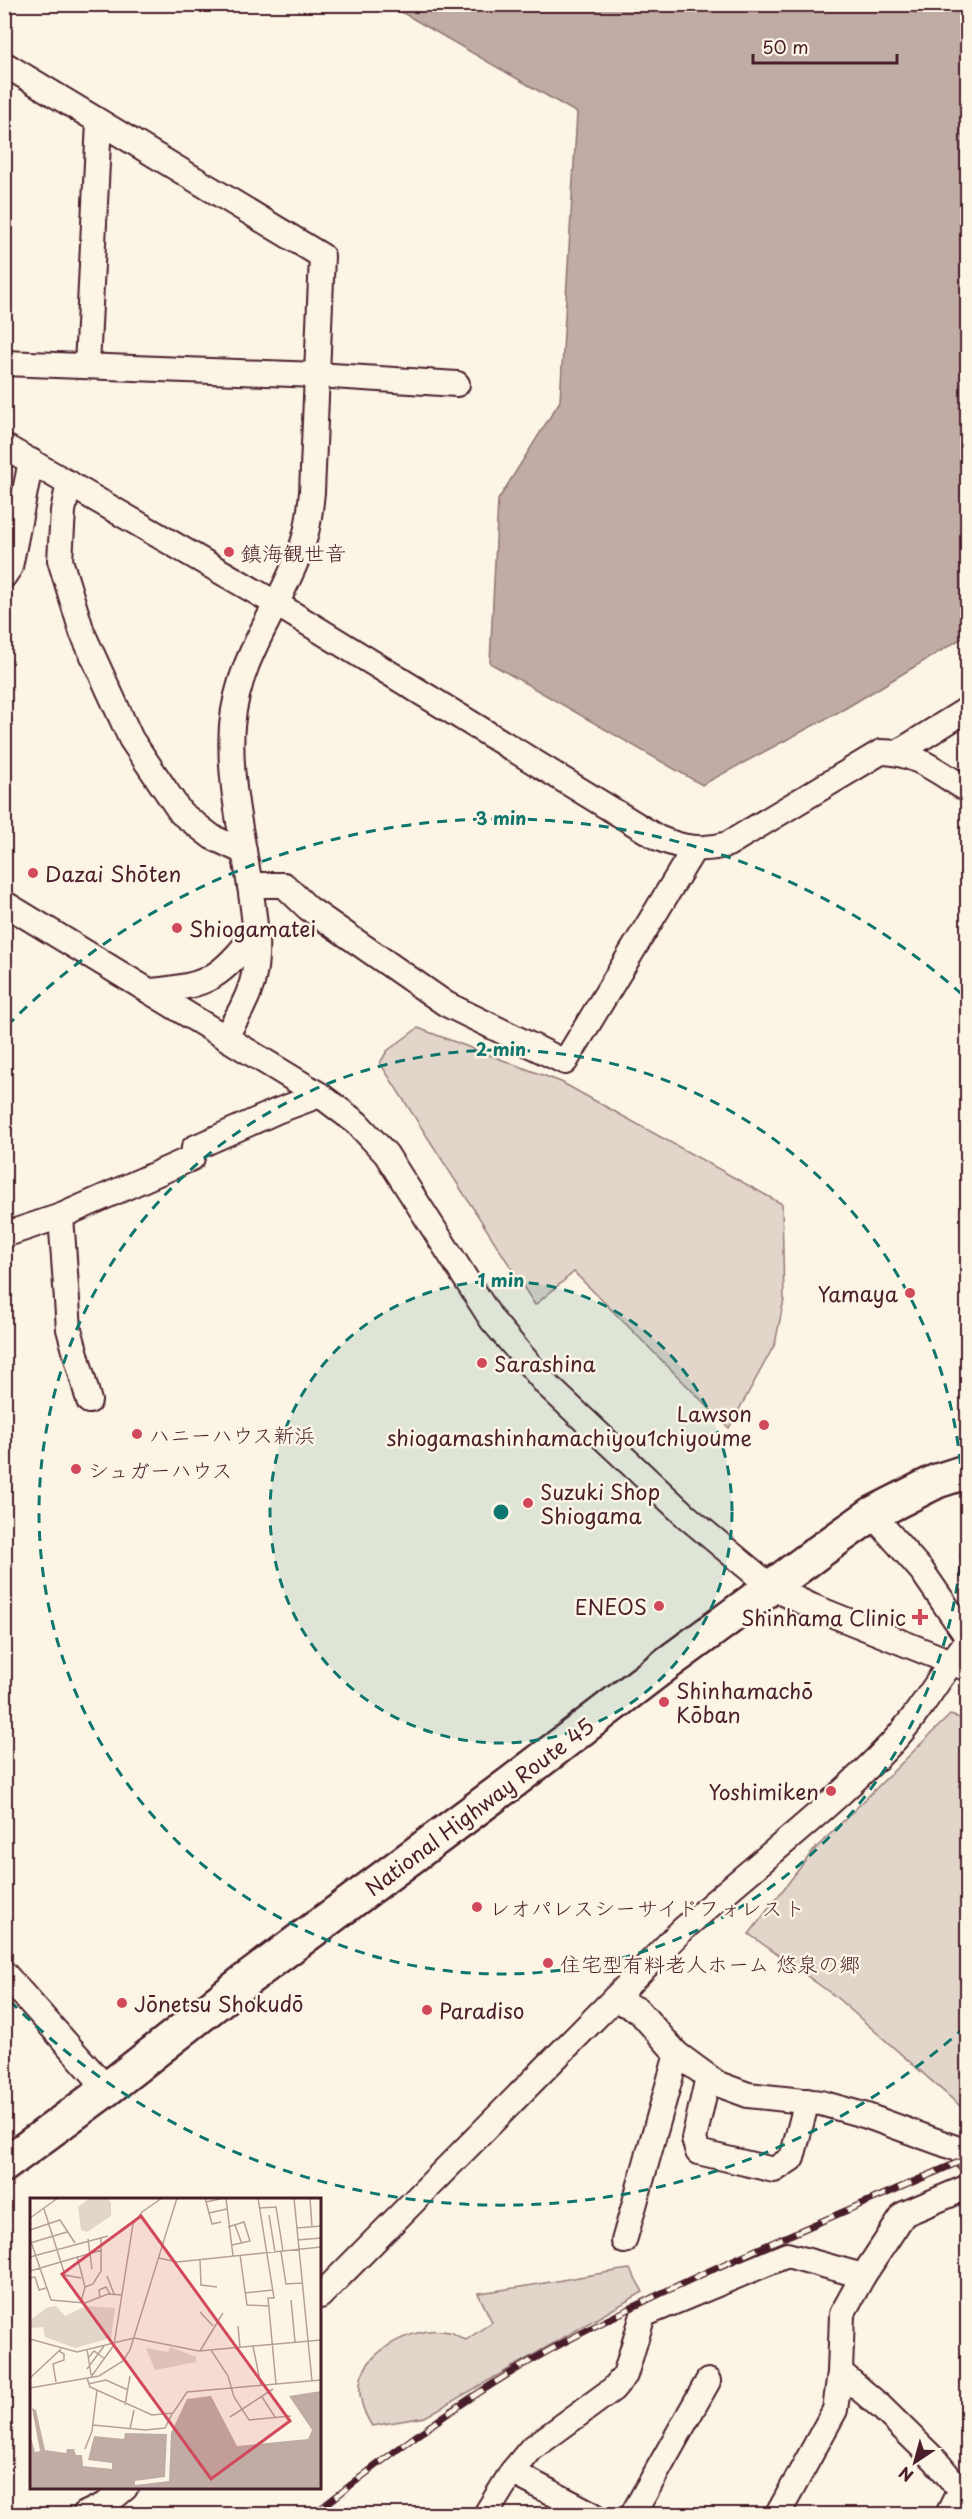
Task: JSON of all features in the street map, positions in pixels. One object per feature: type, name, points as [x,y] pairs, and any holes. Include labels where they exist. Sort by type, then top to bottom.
[{"type":"highway","name":"National Highway Route 45","points":[[4,2165],[242,1983],[872,1514],[937,1481],[968,1471]]},
{"type":"street","points":[[4,63],[322,256],[312,492],[308,527],[301,549],[256,639],[238,688],[232,726],[232,761],[256,932],[252,982],[241,1012],[226,1036]]},
{"type":"street","points":[[87,366],[99,122]]},
{"type":"street","points":[[4,363],[317,375],[457,384]]},
{"type":"street","points":[[4,446],[275,603],[658,838],[694,849],[712,849],[728,844],[881,752],[899,752],[914,758],[968,790]]},
{"type":"street","points":[[4,576],[10,567],[31,461]]},
{"type":"street","points":[[69,483],[63,512],[60,560],[81,632],[131,739],[181,813],[212,837],[244,852]]},
{"type":"street","points":[[899,752],[968,709]]},
{"type":"street","points":[[250,885],[284,885],[308,908],[446,1004],[565,1062],[694,849]]},
{"type":"street","points":[[4,903],[321,1095],[357,1123],[386,1154],[492,1320],[546,1384],[686,1516],[771,1587],[811,1606],[959,1666]]},
{"type":"street","points":[[151,991],[186,988],[213,977],[232,962],[256,932]]},
{"type":"street","points":[[4,1235],[61,1216],[192,1158],[194,1148],[277,1111],[321,1095]]},
{"type":"street","points":[[61,1216],[69,1329],[89,1401]]},
{"type":"street","points":[[321,2295],[681,1931],[829,1804],[890,1746],[959,1666],[968,1639],[922,1571],[872,1514]]},
{"type":"street","points":[[4,1973],[107,2088]]},
{"type":"street","points":[[614,1999],[638,2010],[677,2054],[718,2084],[748,2095],[821,2103],[877,2120],[958,2149],[968,2160]]},
{"type":"street","points":[[624,2241],[677,2054]]},
{"type":"street","points":[[708,2077],[694,2139],[698,2152],[774,2170],[792,2158],[807,2102]]},
{"type":"street","points":[[778,2514],[835,2410],[840,2372],[842,2313],[863,2276],[904,2214],[968,2187]]},
{"type":"street","points":[[486,2514],[512,2472],[531,2449],[613,2389],[625,2375],[643,2315],[787,2255],[863,2276]]},
{"type":"street","points":[[840,2372],[881,2407],[936,2461],[960,2490],[948,2514]]},
{"type":"street","points":[[633,2514],[708,2381]]},
{"type":"street","points":[[512,2472],[592,2514]]},
{"type":"street","points":[[85,2514],[106,2504],[122,2489]]},
{"type":"shaded area","points":[[389,5],[967,5],[967,635],[846,708],[702,785],[490,663],[498,500],[560,401],[577,113]]},
{"type":"shaded area","points":[[418,1028],[561,1082],[782,1204],[784,1300],[775,1344],[729,1428],[574,1272],[535,1305],[380,1063],[387,1051]]},
{"type":"shaded area","points":[[950,1715],[968,1720],[967,2112],[836,1997],[749,1934],[812,1852]]},
{"type":"shaded area","points":[[630,2269],[643,2292],[425,2417],[372,2426],[362,2403],[361,2378],[374,2357],[398,2340],[424,2331],[437,2330],[453,2333],[466,2340],[492,2322],[478,2293]]},
{"type":"railway","points":[[314,2514],[428,2428],[487,2388],[548,2351],[703,2274],[968,2158]]},
{"type":"place","name":"鎮海観世音","points":[[229,552]]},
{"type":"place","name":"Dazai Shōten","points":[[33,873]]},
{"type":"place","name":"Shiogamatei","points":[[177,928]]},
{"type":"place","name":"Yamaya","points":[[910,1293]]},
{"type":"place","name":"Sarashina","points":[[482,1363]]},
{"type":"place","name":"Lawson shiogamashinhamachiyou1chiyoume","points":[[764,1425]]},
{"type":"place","name":"ハニーハウス新浜","points":[[137,1434]]},
{"type":"place","name":"シュガーハウス","points":[[76,1469]]},
{"type":"place","name":"Suzuki Shop Shiogama","points":[[528,1503]]},
{"type":"place","name":"ENEOS","points":[[659,1606]]},
{"type":"place","name":"Shinhama Clinic","points":[[920,1617]]},
{"type":"place","name":"Shinhamachō Kōban","points":[[664,1702]]},
{"type":"place","name":"Yoshimiken","points":[[831,1791]]},
{"type":"place","name":"レオパレスシーサイドフォレスト","points":[[477,1907]]},
{"type":"place","name":"住宅型有料老人ホーム 悠泉の郷","points":[[548,1963]]},
{"type":"place","name":"Jōnetsu Shokudō","points":[[122,2003]]},
{"type":"place","name":"Paradiso","points":[[427,2010]]}]
